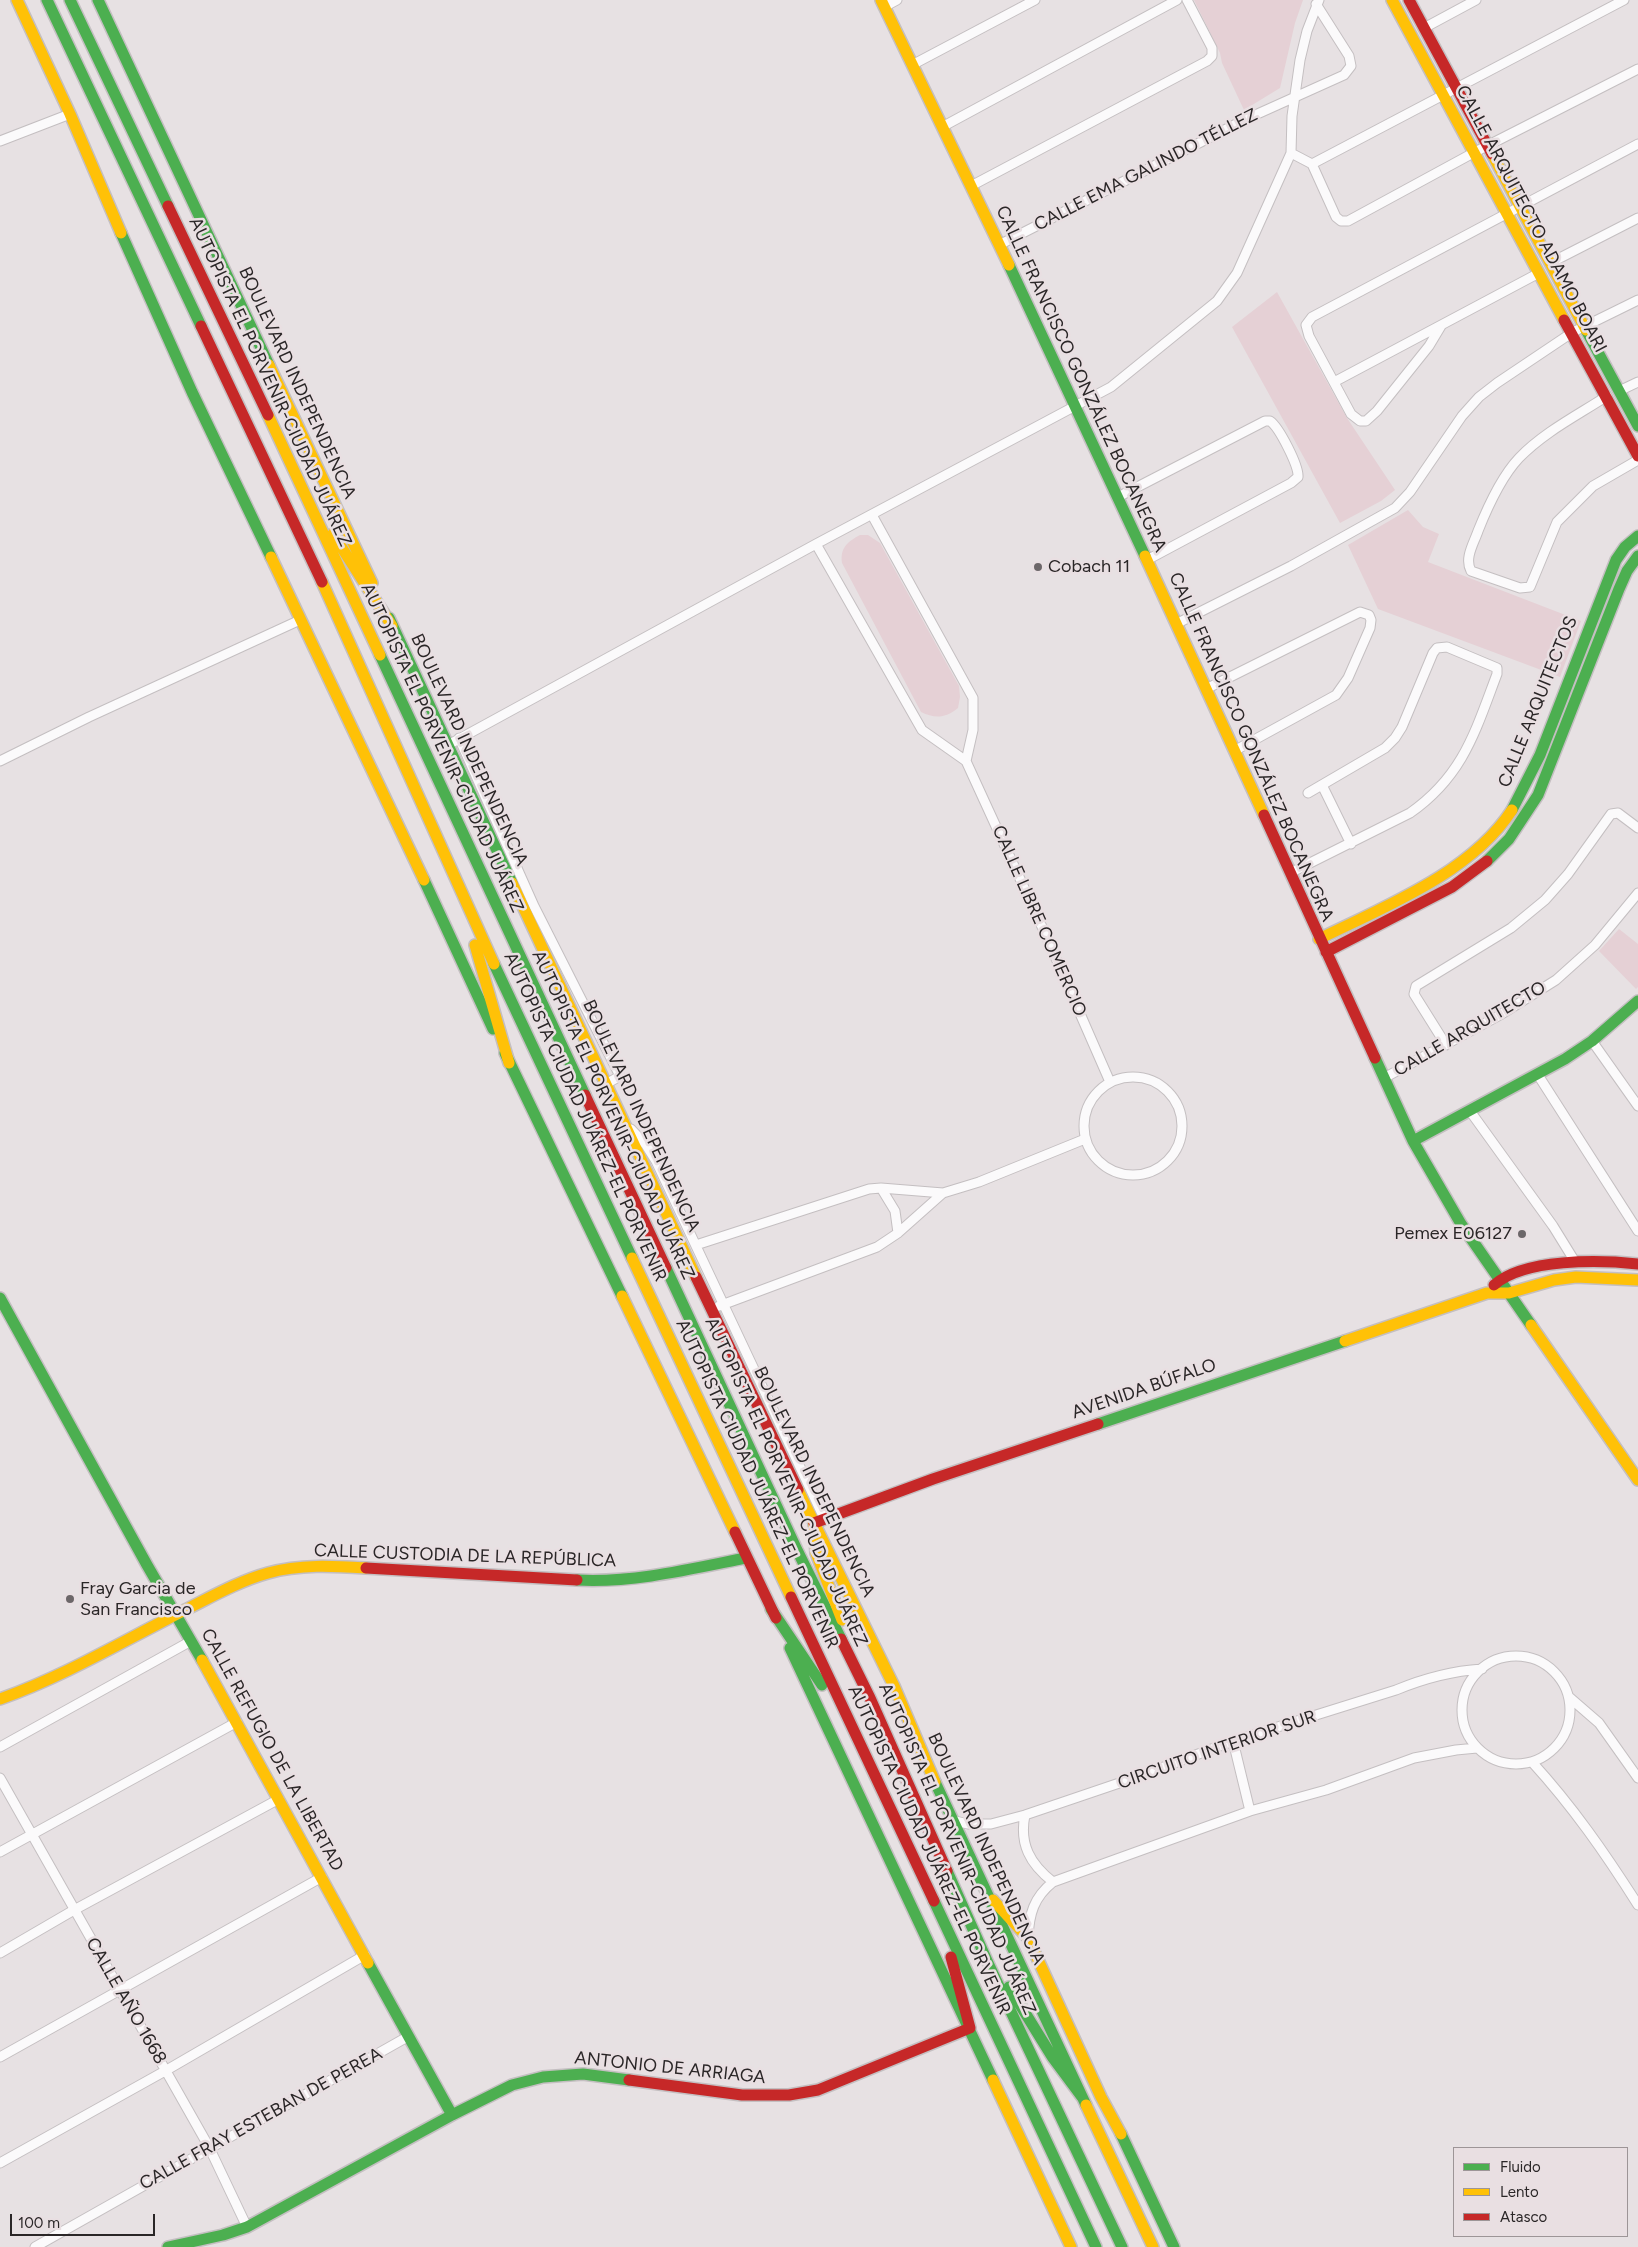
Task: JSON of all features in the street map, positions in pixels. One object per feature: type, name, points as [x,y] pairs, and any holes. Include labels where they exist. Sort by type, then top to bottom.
[{"type":"main road","points":[[17,0],[70,114],[146,292],[510,1063],[698,1452],[746,1558],[970,2028],[1071,2247]]},
{"type":"main road","name":"AUTOPISTA CIUDAD JUÁREZ-EL PORVENIR","points":[[47,0],[342,624],[460,892],[1096,2247]]},
{"type":"main road","name":"AUTOPISTA EL PORVENIR-CIUDAD JUÁREZ","points":[[70,0],[297,477],[797,1550],[870,1698],[988,1963],[1122,2247]]},
{"type":"main road","name":"BOULEVARD INDEPENDENCIA","points":[[98,0],[448,745],[516,879],[622,1120],[711,1310],[819,1520],[894,1686],[951,1820],[1153,2247]]},
{"type":"main road","name":"CALLE ARQUITECTO ADAMO BOARI","points":[[1392,0],[1444,94],[1538,273],[1573,332],[1638,456]]},
{"type":"main road","name":"CALLE ARQUITECTO ADAMO BOARI","points":[[1409,0],[1638,426]]},
{"type":"main road","name":"CALLE FRANCISCO GONZÁLEZ BOCANEGRA","points":[[883,3],[1077,407],[1413,1141],[1461,1224],[1638,1478]]},
{"type":"main road","points":[[297,477],[392,626]]},
{"type":"main road","name":"CALLE ARQUITECTOS","points":[[1319,939],[1423,885],[1484,844],[1523,792],[1544,746],[1580,648],[1616,560],[1625,547],[1638,536]]},
{"type":"main road","name":"CALLE ARQUITECTOS","points":[[1326,952],[1439,895],[1472,874],[1493,856],[1522,822],[1538,795],[1627,570],[1638,556]]},
{"type":"main road","points":[[1580,648],[1594,653]]},
{"type":"main road","points":[[1484,844],[1493,856]]},
{"type":"main road","points":[[460,892],[510,1063]]},
{"type":"main road","points":[[1413,1141],[1538,1075],[1592,1041],[1638,1001]]},
{"type":"main road","points":[[1500,1279],[1534,1268],[1574,1260],[1638,1264]]},
{"type":"main road","name":"AVENIDA BÚFALO","points":[[819,1520],[942,1476],[1487,1293],[1509,1293],[1554,1280],[1576,1277],[1638,1280]]},
{"type":"main road","name":"AVENIDA BÚFALO","points":[[1487,1293],[1500,1279]]},
{"type":"main road","name":"CALLE REFUGIO DE LA LIBERTAD","points":[[0,1298],[237,1722],[452,2115]]},
{"type":"main road","points":[[819,1520],[816,1553],[854,1650],[870,1698]]},
{"type":"main road","name":"CALLE CUSTODIA DE LA REPÚBLICA","points":[[0,1699],[83,1664],[177,1614],[251,1578],[282,1570],[327,1566],[598,1581],[677,1572],[746,1558]]},
{"type":"main road","points":[[771,1609],[855,1733]]},
{"type":"main road","points":[[986,1893],[1020,1927],[1028,1938],[1101,2097],[1145,2183],[1174,2247]]},
{"type":"main road","points":[[940,1914],[970,2028]]},
{"type":"main road","points":[[988,1963],[1007,1983],[1053,2058],[1082,2097]]},
{"type":"main road","name":"ANTONIO DE ARRIAGA","points":[[168,2247],[224,2235],[247,2227],[452,2115],[512,2085],[562,2074],[583,2074],[742,2095],[769,2096],[803,2093],[844,2080],[970,2028]]},
{"type":"main road","points":[[1145,2183],[1165,2247]]},
{"type":"street","points":[[883,3],[898,0]]},
{"type":"street","points":[[912,65],[1035,0]]},
{"type":"street","points":[[942,127],[1177,0]]},
{"type":"street","points":[[971,186],[1207,61],[1212,56],[1212,48],[1187,0]]},
{"type":"street","points":[[1424,28],[1476,0]]},
{"type":"street","points":[[1312,164],[1624,0]]},
{"type":"street","points":[[448,745],[816,544],[1077,407],[1122,380],[1217,301],[1237,273],[1291,154],[1294,96],[1300,60],[1318,2]]},
{"type":"street","name":"CALLE EMA GALINDO TÉLLEZ","points":[[999,245],[1235,124],[1344,75],[1351,66],[1349,56],[1318,2]]},
{"type":"street","points":[[1291,154],[1312,164],[1336,217],[1341,221],[1348,221],[1475,152],[1638,70]]},
{"type":"street","points":[[0,141],[70,114]]},
{"type":"street","points":[[1441,326],[1429,346],[1377,411],[1366,421],[1360,421],[1351,414],[1309,336],[1306,325],[1312,316],[1638,144]]},
{"type":"street","points":[[1550,263],[1638,218]]},
{"type":"street","points":[[1334,382],[1538,273]]},
{"type":"street","points":[[1176,624],[1291,566],[1395,508],[1410,492],[1462,416],[1479,397],[1496,383],[1573,332],[1638,300]]},
{"type":"street","points":[[1619,391],[1638,382]]},
{"type":"street","points":[[1607,396],[1553,430],[1519,458],[1503,481],[1484,516],[1472,548],[1469,566],[1474,573],[1526,589],[1533,583],[1558,522],[1593,486],[1638,460]]},
{"type":"street","points":[[1118,498],[1270,421],[1276,427],[1298,468],[1298,476],[1291,483],[1147,560]]},
{"type":"street","points":[[816,544],[922,730],[966,761],[973,730],[973,698],[872,515]]},
{"type":"street","points":[[1206,689],[1332,624],[1360,612],[1369,615],[1371,620],[1370,628],[1348,678],[1336,695],[1234,752]]},
{"type":"street","points":[[0,761],[90,717],[300,620]]},
{"type":"street","points":[[1290,874],[1410,813],[1426,802],[1446,781],[1469,747],[1497,674],[1497,668],[1447,647],[1440,646],[1433,653],[1402,727],[1395,738],[1385,748],[1308,793]]},
{"type":"street","points":[[459,738],[516,879],[620,1076],[606,1084]]},
{"type":"street","name":"CALLE LIBRE COMERCIO","points":[[966,761],[1050,944],[1110,1082]]},
{"type":"street","points":[[1322,786],[1351,844]]},
{"type":"street","points":[[1446,1045],[1414,994],[1416,986],[1511,928],[1545,900],[1568,874],[1607,818],[1614,813],[1622,815],[1638,828]]},
{"type":"street","name":"CALLE ARQUITECTO","points":[[1384,1078],[1500,1015],[1556,980],[1595,945],[1638,893]]},
{"type":"street","points":[[1592,1041],[1638,1106]]},
{"type":"street","points":[[1538,1075],[1638,1231]]},
{"type":"street","points":[[1135,1076],[1151,1080],[1166,1089],[1176,1102],[1182,1119],[1178,1145],[1168,1160],[1161,1166],[1145,1173],[1134,1175],[1119,1173],[1104,1166],[1093,1154],[1085,1139],[1084,1123],[1087,1107],[1096,1092],[1110,1082],[1135,1076]]},
{"type":"street","points":[[1470,1111],[1553,1226],[1574,1260]]},
{"type":"street","points":[[622,1120],[646,1145],[656,1161],[724,1304],[797,1476]]},
{"type":"street","points":[[696,1244],[841,1197],[881,1188],[943,1193],[979,1182],[1085,1139]]},
{"type":"street","points":[[881,1188],[895,1211],[898,1233]]},
{"type":"street","points":[[711,1310],[870,1250],[898,1233],[943,1193]]},
{"type":"street","points":[[695,1274],[707,1269]]},
{"type":"street","points":[[0,1747],[191,1641]]},
{"type":"street","points":[[1569,1697],[1569,1718],[1565,1732],[1551,1750],[1532,1762],[1502,1763],[1489,1757],[1477,1748],[1468,1736],[1463,1722],[1462,1708],[1468,1686],[1482,1669],[1504,1658],[1527,1658],[1540,1662],[1559,1676],[1569,1697],[1599,1723],[1638,1778]]},
{"type":"street","name":"CIRCUITO INTERIOR SUR","points":[[951,1820],[968,1824],[991,1824],[1025,1815],[1137,1777],[1233,1741],[1453,1671],[1482,1669]]},
{"type":"street","points":[[0,1852],[237,1722]]},
{"type":"street","points":[[1233,1741],[1250,1811]]},
{"type":"street","points":[[1028,1938],[1029,1920],[1035,1902],[1043,1890],[1053,1882],[1250,1811],[1326,1790],[1414,1758],[1477,1748]]},
{"type":"street","points":[[1532,1762],[1553,1785],[1602,1847],[1638,1905]]},
{"type":"street","name":"CALLE AÑO 1668","points":[[0,1778],[118,1990],[209,2147],[247,2227]]},
{"type":"street","points":[[0,1953],[74,1910],[279,1799]]},
{"type":"street","points":[[1025,1815],[1023,1835],[1029,1858],[1040,1872],[1053,1882]]},
{"type":"street","points":[[0,2057],[322,1877]]},
{"type":"street","points":[[0,2162],[165,2071],[364,1955]]},
{"type":"street","name":"CALLE FRAY ESTEBAN DE PEREA","points":[[34,2247],[209,2147],[410,2036]]},
{"type":"shaded area","points":[[1194,0],[1303,0],[1295,23],[1280,88],[1244,110],[1222,63],[1220,53]]},
{"type":"shaded area","points":[[1277,292],[1347,418],[1395,490],[1381,501],[1340,523],[1232,327]]},
{"type":"shaded area","points":[[1408,510],[1423,527],[1439,534],[1428,562],[1581,621],[1560,677],[1378,609],[1348,545]]},
{"type":"shaded area","points":[[860,535],[868,535],[880,543],[959,686],[958,708],[945,716],[931,716],[921,712],[842,563],[843,549],[851,540]]},
{"type":"shaded area","points":[[1619,929],[1638,944],[1638,987],[1636,989],[1599,951]]},
{"type":"traffic: fast","points":[[47,0],[201,326]]},
{"type":"traffic: fast","points":[[70,0],[168,206]]},
{"type":"traffic: fast","points":[[98,0],[269,365]]},
{"type":"traffic: fast","points":[[121,233],[192,392],[271,557]]},
{"type":"traffic: fast","points":[[1009,265],[1145,556]]},
{"type":"traffic: fast","points":[[1586,330],[1638,426]]},
{"type":"traffic: fast","points":[[1512,810],[1540,755],[1616,560],[1625,547],[1638,536]]},
{"type":"traffic: fast","points":[[1487,861],[1509,839],[1538,795],[1619,589],[1627,571],[1638,556]]},
{"type":"traffic: fast","points":[[389,618],[512,883]]},
{"type":"traffic: fast","points":[[380,655],[585,1095]]},
{"type":"traffic: fast","points":[[424,880],[493,1029]]},
{"type":"traffic: fast","points":[[494,964],[632,1258]]},
{"type":"traffic: fast","points":[[1413,1141],[1565,1059],[1592,1041],[1638,1001]]},
{"type":"traffic: fast","points":[[505,1053],[622,1296]]},
{"type":"traffic: fast","points":[[1375,1058],[1413,1141],[1461,1224],[1531,1325]]},
{"type":"traffic: fast","points":[[666,1268],[797,1550],[841,1639]]},
{"type":"traffic: fast","points":[[0,1298],[147,1565],[202,1660]]},
{"type":"traffic: fast","points":[[1098,1424],[1345,1341]]},
{"type":"traffic: fast","points":[[577,1580],[641,1577],[683,1571],[746,1558]]},
{"type":"traffic: fast","points":[[771,1609],[822,1685]]},
{"type":"traffic: fast","points":[[790,1648],[993,2080]]},
{"type":"traffic: fast","points":[[935,1782],[1086,2105]]},
{"type":"traffic: fast","points":[[947,1871],[988,1963],[1122,2247]]},
{"type":"traffic: fast","points":[[934,1901],[1096,2247]]},
{"type":"traffic: fast","points":[[368,1963],[452,2115]]},
{"type":"traffic: fast","points":[[1009,1987],[1053,2058],[1082,2097]]},
{"type":"traffic: fast","points":[[168,2247],[223,2235],[247,2227],[452,2115],[512,2085],[543,2077],[583,2074],[629,2080]]},
{"type":"traffic: fast","points":[[1121,2134],[1174,2247]]},
{"type":"traffic: slow","points":[[17,0],[70,114],[121,233]]},
{"type":"traffic: slow","points":[[881,0],[1009,265]]},
{"type":"traffic: slow","points":[[1392,0],[1564,320]]},
{"type":"traffic: slow","points":[[1492,154],[1586,330]]},
{"type":"traffic: slow","points":[[269,365],[372,583]]},
{"type":"traffic: slow","points":[[268,415],[380,655]]},
{"type":"traffic: slow","points":[[333,534],[392,626]]},
{"type":"traffic: slow","points":[[1145,556],[1264,815]]},
{"type":"traffic: slow","points":[[271,557],[424,880]]},
{"type":"traffic: slow","points":[[322,582],[494,964]]},
{"type":"traffic: slow","points":[[1319,939],[1398,901],[1450,870],[1474,852],[1495,832],[1512,810]]},
{"type":"traffic: slow","points":[[512,883],[696,1277]]},
{"type":"traffic: slow","points":[[475,945],[509,1063]]},
{"type":"traffic: slow","points":[[632,1258],[791,1597]]},
{"type":"traffic: slow","points":[[1345,1341],[1487,1293],[1509,1293],[1554,1280],[1576,1277],[1638,1280]]},
{"type":"traffic: slow","points":[[622,1296],[735,1532]]},
{"type":"traffic: slow","points":[[1531,1325],[1638,1480]]},
{"type":"traffic: slow","points":[[798,1490],[894,1686],[935,1782]]},
{"type":"traffic: slow","points":[[814,1523],[816,1553],[842,1620]]},
{"type":"traffic: slow","points":[[0,1699],[71,1669],[215,1595],[257,1576],[280,1570],[304,1567],[366,1568]]},
{"type":"traffic: slow","points":[[202,1660],[368,1963]]},
{"type":"traffic: slow","points":[[993,1900],[1028,1938],[1101,2097],[1121,2134]]},
{"type":"traffic: slow","points":[[993,2080],[1071,2247]]},
{"type":"traffic: slow","points":[[1086,2105],[1153,2247]]},
{"type":"traffic: jam","points":[[1409,0],[1492,154]]},
{"type":"traffic: jam","points":[[168,206],[268,415]]},
{"type":"traffic: jam","points":[[1564,320],[1638,456]]},
{"type":"traffic: jam","points":[[201,326],[322,582]]},
{"type":"traffic: jam","points":[[1264,815],[1375,1058]]},
{"type":"traffic: jam","points":[[1326,952],[1452,887],[1487,861]]},
{"type":"traffic: jam","points":[[585,1095],[666,1268]]},
{"type":"traffic: jam","points":[[1494,1285],[1507,1276],[1543,1265],[1584,1262],[1638,1264]]},
{"type":"traffic: jam","points":[[696,1277],[798,1490]]},
{"type":"traffic: jam","points":[[814,1523],[933,1479],[1098,1424]]},
{"type":"traffic: jam","points":[[735,1532],[776,1618]]},
{"type":"traffic: jam","points":[[366,1568],[577,1580]]},
{"type":"traffic: jam","points":[[791,1597],[934,1901]]},
{"type":"traffic: jam","points":[[841,1639],[870,1698],[947,1871]]},
{"type":"traffic: jam","points":[[951,1957],[970,2028]]},
{"type":"traffic: jam","points":[[629,2080],[742,2095],[789,2095],[818,2090],[970,2028]]},
{"type":"place","name":"Cobach 11","points":[[1038,567]]},
{"type":"place","name":"Pemex E06127","points":[[1522,1234]]},
{"type":"place","name":"Fray Garcia de San Francisco","points":[[70,1599]]}]
